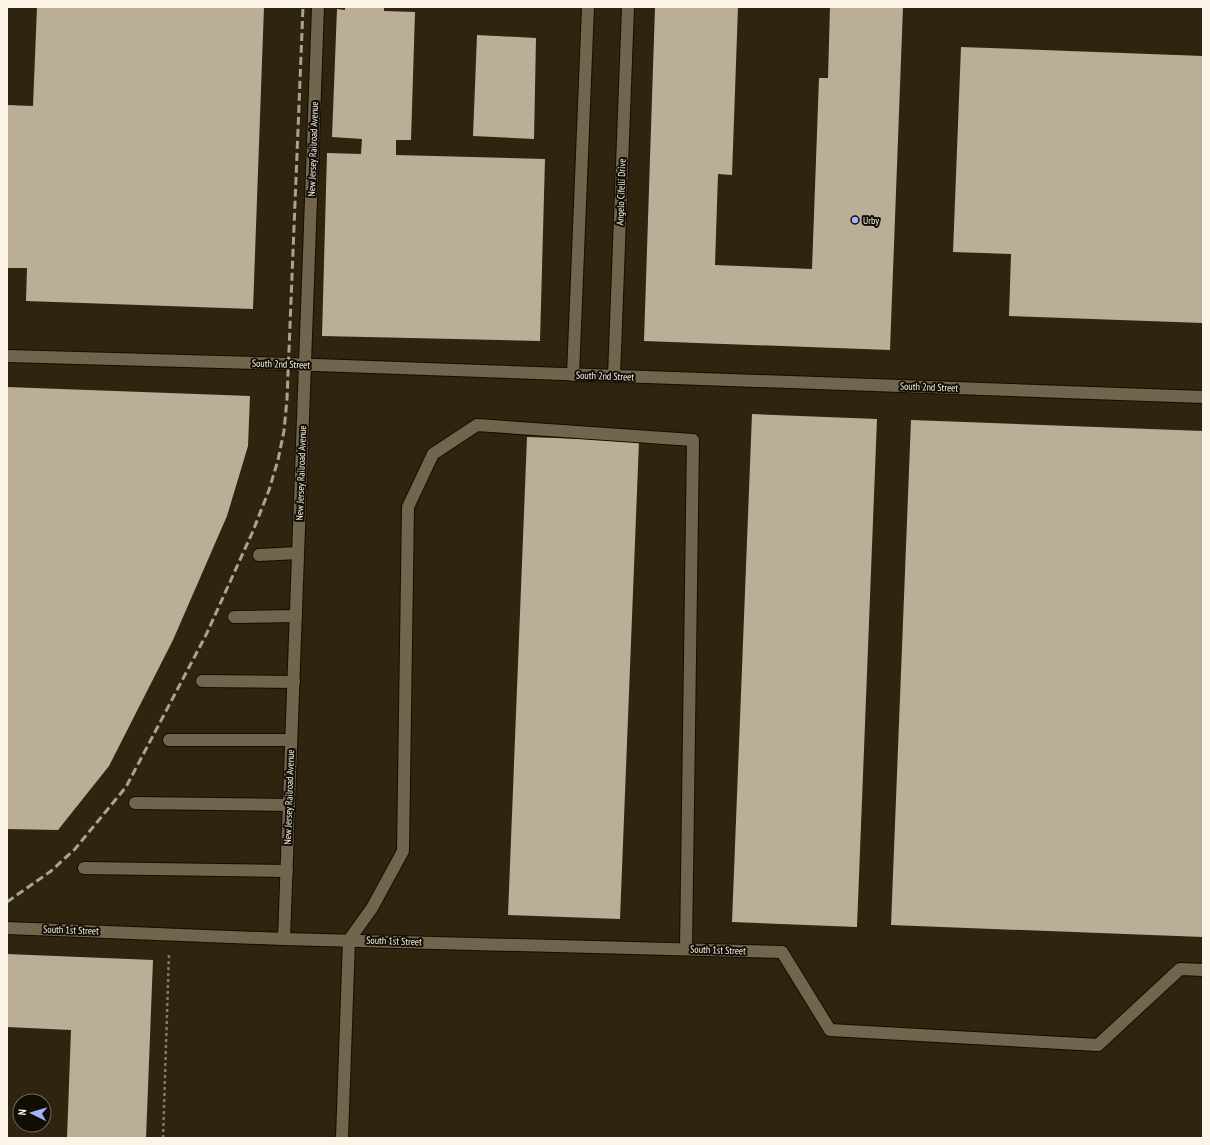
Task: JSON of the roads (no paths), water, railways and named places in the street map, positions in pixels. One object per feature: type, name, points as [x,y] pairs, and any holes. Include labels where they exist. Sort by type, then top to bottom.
[{"type":"street","name":"New Jersey Railroad Avenue","points":[[284,939],[318,7]]},
{"type":"street","points":[[573,375],[588,7]]},
{"type":"street","name":"Angelo Cifelli Drive","points":[[614,376],[628,7]]},
{"type":"street","name":"South 2nd Street","points":[[7,356],[1203,397]]},
{"type":"street","points":[[342,1138],[349,940],[372,908],[403,851],[408,507],[433,454],[477,425],[693,440],[686,949]]},
{"type":"street","points":[[259,555],[298,554]]},
{"type":"street","points":[[234,617],[296,616]]},
{"type":"street","points":[[202,681],[294,682]]},
{"type":"street","points":[[169,740],[291,740]]},
{"type":"street","points":[[135,803],[289,805]]},
{"type":"street","points":[[84,868],[286,871]]},
{"type":"street","name":"South 1st Street","points":[[7,928],[284,939],[782,952],[830,1030],[1098,1045],[1180,969],[1203,970]]},
{"type":"railway","points":[[7,902],[51,871],[75,849],[126,787],[206,635],[253,531],[269,490],[278,460],[284,431],[287,399],[303,7]]},
{"type":"place","name":"Urby","points":[[855,220]]}]
